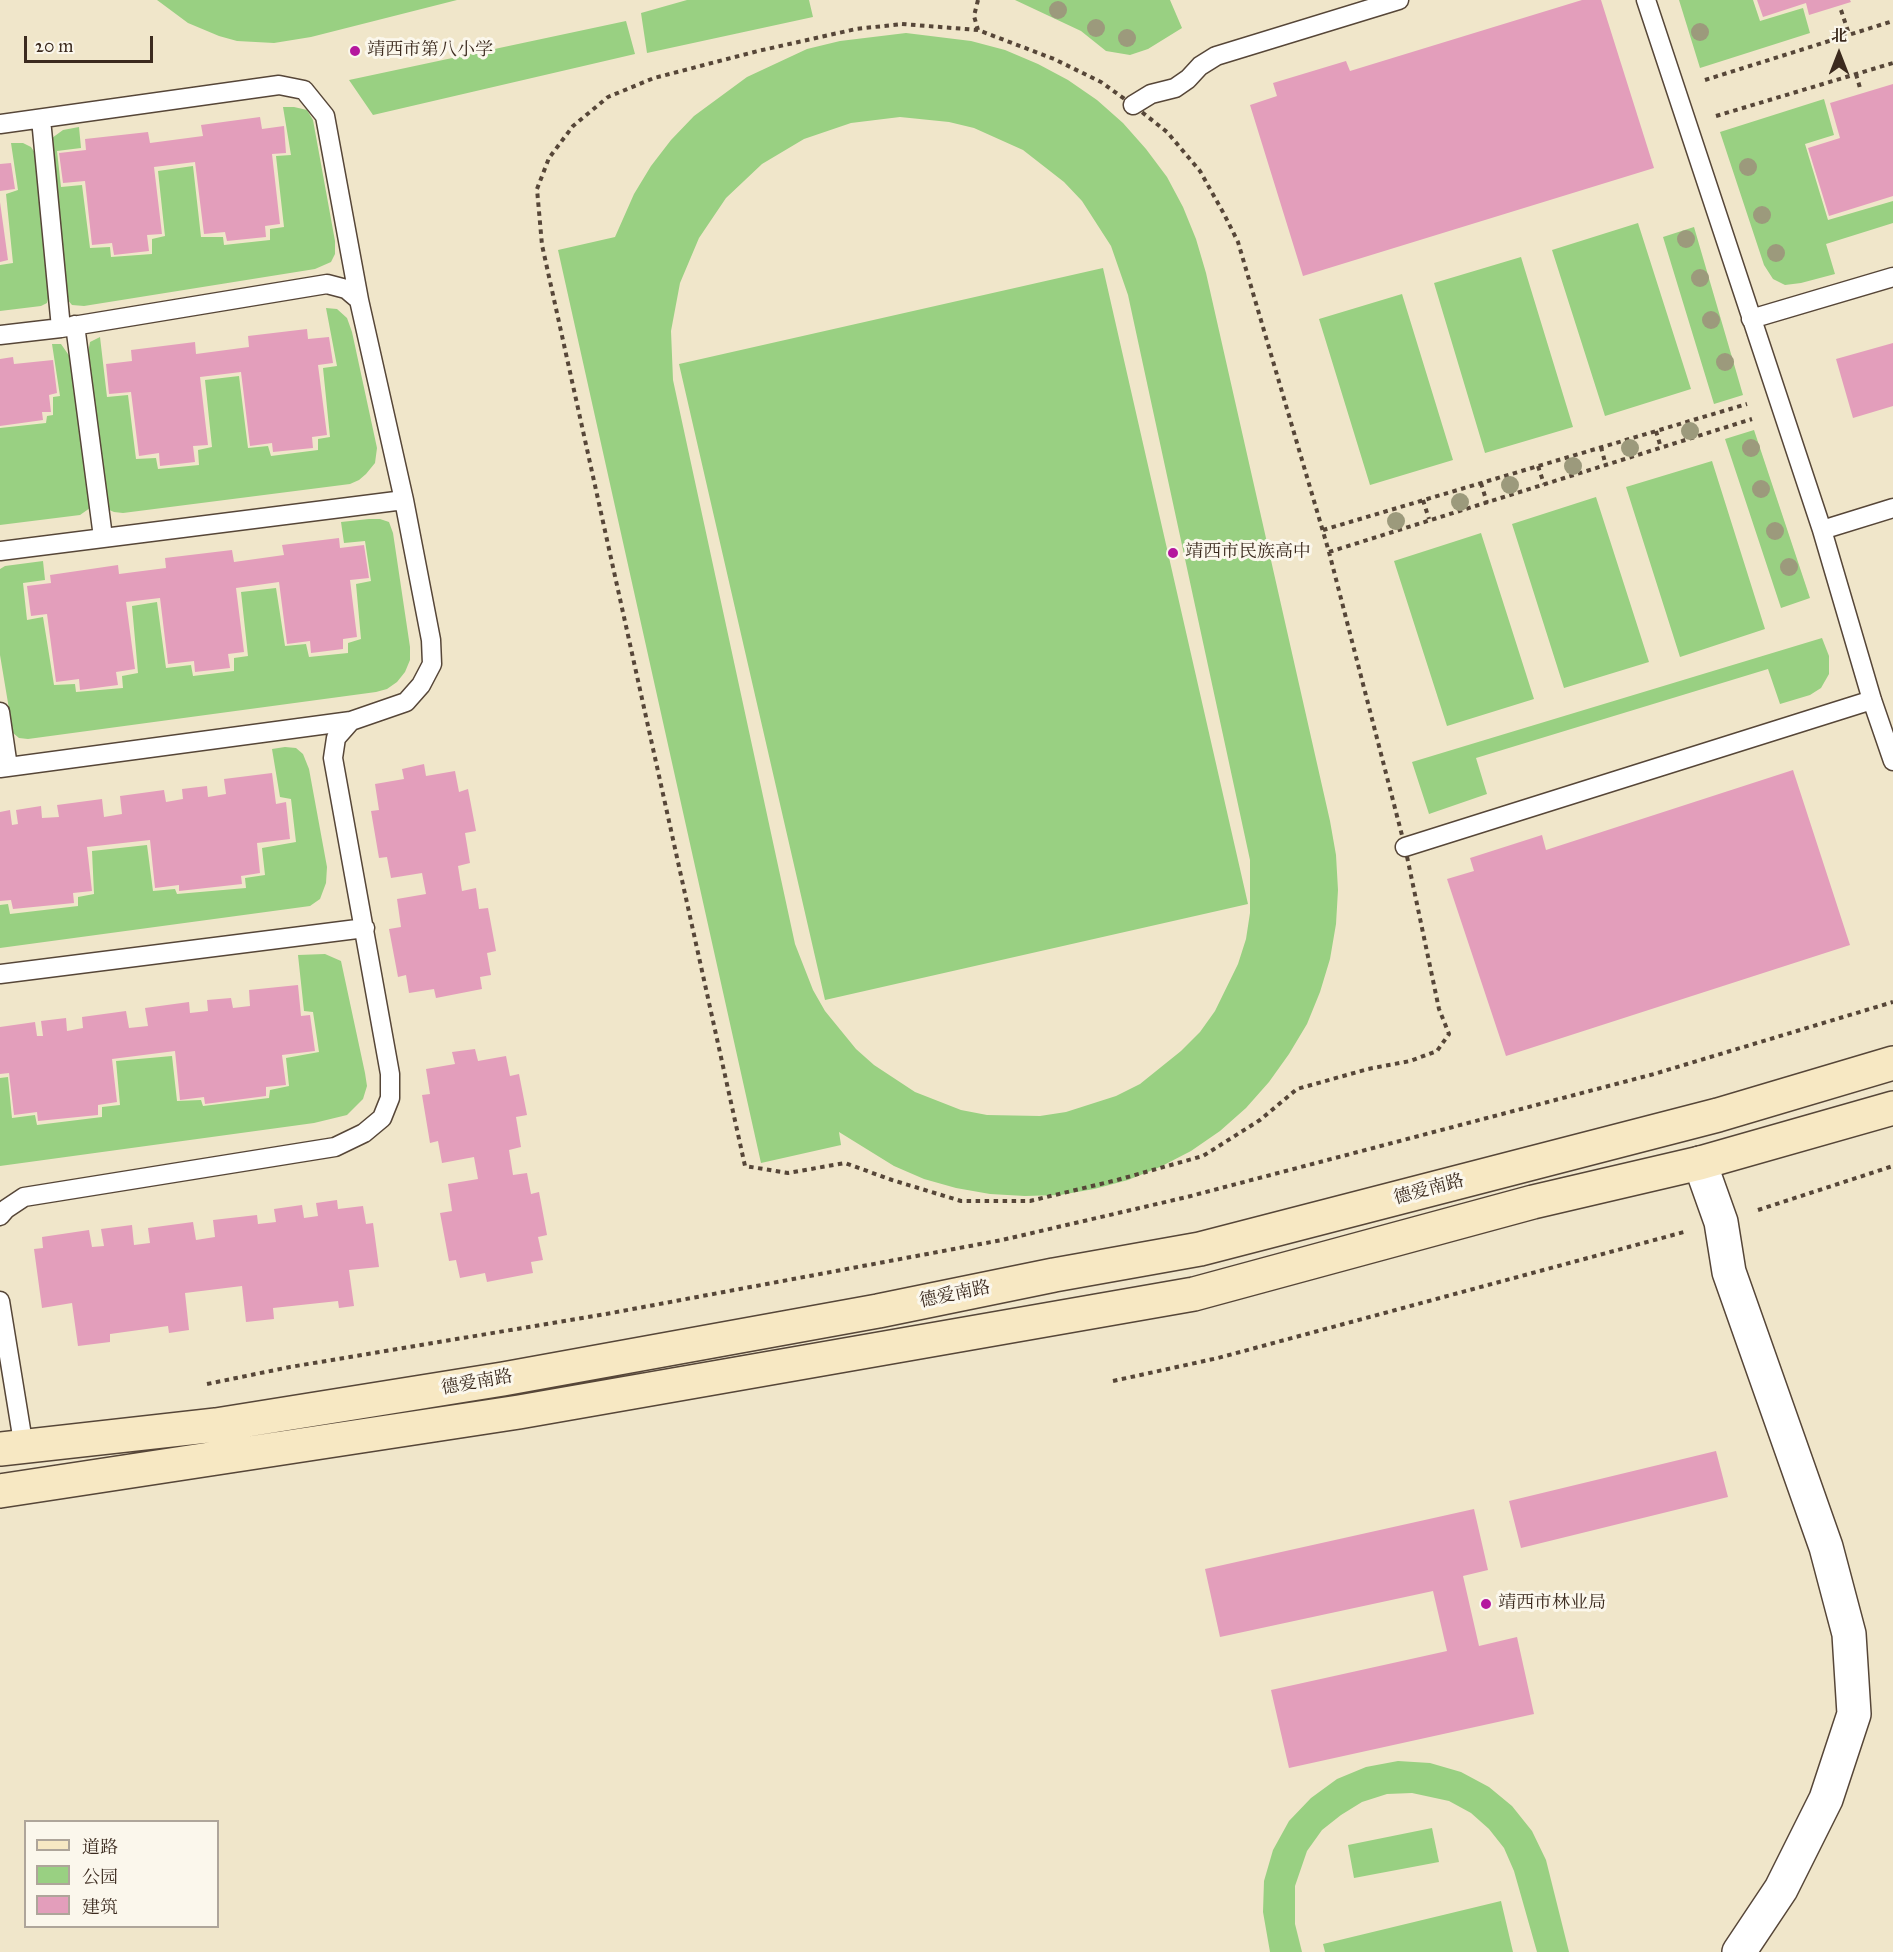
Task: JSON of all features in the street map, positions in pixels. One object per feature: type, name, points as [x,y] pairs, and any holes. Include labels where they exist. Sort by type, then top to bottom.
[{"type":"main road","name":"德爱南路","points":[[12,1449],[216,1425],[503,1379],[878,1311],[1054,1275],[1200,1249],[1718,1115],[1893,1063]]},
{"type":"main road","name":"德爱南路","points":[[0,1491],[519,1412],[1194,1294],[1533,1202],[1700,1163],[1893,1108]]},
{"type":"street","points":[[1700,1163],[1721,1222],[1729,1272],[1826,1547],[1849,1634],[1854,1714],[1826,1799],[1781,1889],[1739,1952]]},
{"type":"lane","points":[[1133,105],[1151,94],[1174,88],[1216,56],[1399,0]]},
{"type":"lane","points":[[1646,0],[1822,530],[1872,700],[1886,716],[1893,761]]},
{"type":"lane","points":[[0,124],[279,85],[304,90],[325,116],[359,300],[404,500],[431,640],[432,664],[421,685],[406,702],[351,721],[4,768],[0,712]]},
{"type":"lane","points":[[41,119],[68,326],[103,537]]},
{"type":"lane","points":[[1751,319],[1893,277]]},
{"type":"lane","points":[[0,335],[327,284],[346,289],[359,300]]},
{"type":"lane","points":[[0,551],[404,500]]},
{"type":"lane","points":[[1822,530],[1893,508]]},
{"type":"lane","points":[[1405,847],[1872,700]]},
{"type":"lane","points":[[0,1216],[24,1197],[335,1147],[364,1133],[382,1118],[390,1098],[390,1074],[333,758],[336,738],[351,721]]},
{"type":"lane","points":[[0,974],[365,928]]},
{"type":"lane","points":[[0,1300],[12,1449]]},
{"type":"path","points":[[978,0],[974,16],[978,30]]},
{"type":"path","points":[[1841,10],[1849,34]]},
{"type":"path","points":[[1676,91],[1893,21]]},
{"type":"path","points":[[902,24],[978,30],[1054,59],[1101,82],[1133,105],[1167,132],[1200,171],[1238,242],[1329,552],[1405,847],[1439,1009],[1449,1034],[1437,1052],[1410,1061],[1368,1069],[1297,1089],[1260,1120],[1203,1156],[1118,1180],[1030,1201],[961,1202],[845,1163],[788,1173],[745,1166],[542,245],[537,189],[549,158],[573,126],[608,97],[654,78],[856,29],[902,24]]},
{"type":"path","points":[[1687,126],[1893,63]]},
{"type":"path","points":[[1856,74],[1860,88]]},
{"type":"path","points":[[1323,530],[1656,431],[1779,403]]},
{"type":"path","points":[[1329,552],[1661,448],[1779,403]]},
{"type":"path","points":[[1656,431],[1661,448]]},
{"type":"path","points":[[1601,447],[1606,466]]},
{"type":"path","points":[[1538,466],[1544,484]]},
{"type":"path","points":[[1481,483],[1487,503]]},
{"type":"path","points":[[1423,500],[1430,519]]},
{"type":"path","points":[[196,1386],[290,1367],[618,1312],[1002,1240],[1187,1197],[1654,1074],[1893,1002]]},
{"type":"path","points":[[1113,1381],[1218,1358],[1550,1270],[1721,1222],[1893,1167]]},
{"type":"green space","points":[[157,0],[457,0],[311,37],[274,43],[237,41],[219,36],[188,23]]},
{"type":"green space","points":[[687,0],[809,0],[813,17],[647,53],[641,13]]},
{"type":"green space","points":[[1015,0],[1170,0],[1182,28],[1148,49],[1130,55],[1106,51],[1081,31]]},
{"type":"green space","points":[[1679,0],[1753,0],[1760,21],[1803,8],[1810,33],[1700,68]]},
{"type":"green space","points":[[626,21],[635,54],[373,115],[349,80]]},
{"type":"green space","points":[[906,33],[971,41],[1005,50],[1068,80],[1097,100],[1123,123],[1167,177],[1196,239],[1206,273],[1330,821],[1336,855],[1338,890],[1336,924],[1330,959],[1307,1024],[1289,1054],[1246,1108],[1220,1131],[1191,1151],[1160,1167],[1128,1180],[1094,1189],[1060,1195],[1025,1196],[990,1194],[956,1188],[924,1179],[894,1166],[839,1132],[841,1145],[761,1163],[558,250],[615,237],[634,194],[651,166],[694,116],[747,77],[807,49],[840,41]],"holes":[[[900,117],[949,122],[974,128],[1023,150],[1064,182],[1082,201],[1111,246],[1128,295],[1250,860],[1250,913],[1246,939],[1238,964],[1215,1011],[1200,1032],[1181,1051],[1140,1084],[1116,1096],[1066,1112],[1040,1116],[987,1115],[961,1110],[915,1092],[874,1065],[856,1049],[825,1011],[813,990],[795,944],[673,380],[671,331],[680,283],[699,238],[726,198],[762,164],[804,139],[851,123]]]},
{"type":"green space","points":[[1824,99],[1834,135],[1805,144],[1828,220],[1893,201],[1893,223],[1826,244],[1835,274],[1785,285],[1773,279],[1764,265],[1720,132]]},
{"type":"green space","points":[[283,107],[307,110],[313,120],[335,241],[335,254],[331,262],[315,269],[84,306],[72,305],[66,298],[49,148],[52,138],[63,130],[79,127],[81,148],[57,151],[61,187],[82,185],[90,248],[110,247],[111,257],[152,254],[152,239],[165,236],[158,171],[193,166],[201,237],[223,237],[224,245],[270,240],[270,229],[284,227],[276,156],[291,155]]},
{"type":"green space","points":[[11,143],[23,143],[31,147],[37,156],[49,295],[47,303],[41,306],[0,311],[0,265],[13,263],[6,194],[18,190]]},
{"type":"green space","points":[[1638,223],[1691,389],[1605,416],[1552,250]]},
{"type":"green space","points":[[1694,227],[1743,395],[1714,404],[1663,237]]},
{"type":"green space","points":[[1521,257],[1573,427],[1485,453],[1434,283]]},
{"type":"green space","points":[[1103,268],[1248,904],[825,1000],[679,364]]},
{"type":"green space","points":[[1402,294],[1453,460],[1370,485],[1319,319]]},
{"type":"green space","points":[[326,308],[337,309],[347,318],[352,332],[377,448],[375,463],[366,474],[350,484],[123,513],[107,509],[88,353],[90,342],[100,337],[107,397],[128,395],[136,459],[156,458],[158,469],[199,465],[198,450],[212,447],[205,380],[239,376],[248,448],[268,446],[271,456],[318,450],[318,439],[330,437],[323,368],[337,366]]},
{"type":"green space","points":[[52,344],[61,344],[70,357],[90,508],[80,515],[0,525],[0,428],[46,423],[47,416],[53,415],[53,397],[60,396]]},
{"type":"green space","points":[[1754,430],[1810,598],[1781,608],[1725,439]]},
{"type":"green space","points":[[1712,461],[1765,629],[1680,657],[1626,487]]},
{"type":"green space","points":[[1596,497],[1649,662],[1564,688],[1512,524]]},
{"type":"green space","points":[[369,519],[389,522],[393,533],[410,647],[410,660],[405,672],[387,689],[28,739],[19,738],[13,733],[0,655],[0,569],[5,566],[43,561],[45,580],[23,583],[27,620],[43,617],[54,685],[75,684],[76,692],[123,688],[122,676],[138,673],[132,606],[157,602],[166,668],[191,665],[193,676],[234,671],[234,658],[248,656],[241,592],[276,588],[285,646],[306,644],[309,657],[348,653],[348,643],[361,639],[356,584],[371,581],[365,541],[344,543],[341,522]]},
{"type":"green space","points":[[1481,533],[1534,699],[1447,726],[1394,561]]},
{"type":"green space","points":[[1822,638],[1829,656],[1829,674],[1821,688],[1810,695],[1780,704],[1768,669],[1476,758],[1487,794],[1429,814],[1412,762]]},
{"type":"green space","points":[[296,748],[303,754],[309,769],[327,867],[326,883],[320,899],[310,906],[0,948],[0,905],[8,904],[10,914],[78,906],[78,897],[94,894],[92,851],[147,845],[153,891],[175,889],[177,894],[246,888],[245,878],[265,875],[262,848],[296,842],[291,799],[280,797],[272,749]]},
{"type":"green space","points":[[325,954],[341,961],[367,1086],[363,1099],[347,1115],[314,1123],[0,1166],[0,1078],[8,1077],[12,1118],[35,1115],[37,1125],[102,1117],[102,1107],[120,1105],[116,1061],[172,1056],[177,1101],[201,1100],[203,1106],[269,1098],[270,1090],[289,1086],[286,1058],[319,1052],[313,1012],[304,1011],[298,955]]},
{"type":"green space","points":[[1398,1761],[1430,1763],[1461,1772],[1489,1787],[1512,1806],[1532,1831],[1546,1860],[1569,1952],[1537,1952],[1514,1871],[1504,1848],[1489,1829],[1471,1813],[1449,1801],[1412,1793],[1387,1794],[1362,1802],[1322,1830],[1307,1851],[1295,1886],[1295,1924],[1302,1952],[1270,1952],[1263,1912],[1264,1881],[1273,1850],[1289,1821],[1311,1798],[1337,1779],[1366,1767]]},
{"type":"green space","points":[[1432,1828],[1439,1862],[1354,1878],[1348,1845]]},
{"type":"green space","points":[[1501,1901],[1513,1952],[1325,1952],[1323,1944]]},
{"type":"building","points":[[1582,0],[1601,0],[1654,168],[1303,276],[1250,105],[1277,96],[1273,83],[1346,61],[1350,71]]},
{"type":"building","points":[[1757,0],[1850,0],[1851,2],[1809,15],[1806,3],[1763,17]]},
{"type":"building","points":[[1893,84],[1893,196],[1829,216],[1808,148],[1840,138],[1830,103]]},
{"type":"building","points":[[260,117],[262,129],[284,126],[286,153],[272,154],[280,224],[265,226],[266,237],[227,241],[225,232],[204,234],[195,162],[154,167],[162,234],[147,235],[149,251],[114,255],[112,243],[92,245],[85,181],[63,183],[59,153],[86,150],[85,139],[148,132],[150,143],[203,136],[201,125]]},
{"type":"building","points":[[11,163],[15,189],[0,191],[0,164]]},
{"type":"building","points":[[0,202],[8,260],[0,262]]},
{"type":"building","points":[[307,329],[308,339],[329,337],[333,363],[318,365],[327,435],[312,437],[313,448],[273,452],[272,443],[250,446],[241,372],[200,377],[208,445],[193,446],[195,462],[160,466],[159,453],[139,456],[131,392],[109,394],[106,364],[132,361],[131,350],[195,342],[196,354],[249,347],[248,336]]},
{"type":"building","points":[[1893,343],[1893,406],[1853,418],[1836,359]]},
{"type":"building","points":[[13,357],[14,364],[53,360],[57,393],[49,395],[51,412],[42,412],[43,420],[0,426],[0,359]]},
{"type":"building","points":[[339,538],[340,548],[364,545],[369,578],[350,580],[357,637],[343,639],[343,649],[311,653],[310,641],[287,644],[279,582],[236,588],[244,652],[228,654],[230,668],[195,672],[194,661],[168,664],[160,598],[126,602],[135,669],[116,672],[118,685],[80,690],[79,679],[56,682],[47,614],[31,616],[27,586],[51,583],[50,575],[118,565],[119,574],[166,568],[165,558],[232,550],[234,562],[284,555],[282,545]]},
{"type":"building","points":[[424,764],[426,776],[455,771],[459,792],[468,789],[476,831],[465,833],[470,863],[458,866],[462,891],[476,888],[479,909],[488,908],[496,951],[487,953],[491,975],[480,977],[482,989],[436,998],[434,989],[409,993],[406,975],[398,977],[389,929],[401,927],[397,899],[426,894],[422,873],[391,878],[387,857],[379,858],[371,811],[379,810],[375,784],[404,779],[402,769]]},
{"type":"building","points":[[1793,770],[1850,945],[1506,1056],[1447,879],[1474,871],[1470,858],[1542,835],[1546,850]]},
{"type":"building","points":[[272,773],[276,804],[286,802],[290,839],[257,843],[260,873],[241,876],[242,884],[179,891],[179,885],[155,888],[150,840],[87,847],[92,891],[73,893],[74,903],[13,909],[11,900],[0,901],[0,812],[10,810],[12,825],[18,824],[16,810],[41,806],[42,818],[59,817],[57,805],[102,799],[104,817],[122,814],[120,796],[164,790],[166,802],[183,799],[182,789],[207,786],[208,797],[226,794],[224,779]]},
{"type":"building","points":[[298,985],[301,1016],[310,1015],[315,1051],[282,1055],[286,1085],[266,1087],[266,1096],[205,1104],[204,1097],[180,1100],[175,1051],[112,1059],[117,1102],[98,1105],[98,1115],[38,1121],[37,1112],[14,1115],[9,1073],[0,1074],[0,1027],[35,1022],[37,1036],[43,1036],[41,1021],[66,1018],[67,1031],[83,1028],[82,1017],[126,1011],[129,1028],[148,1026],[145,1008],[189,1002],[190,1013],[208,1011],[207,1000],[231,998],[233,1008],[250,1006],[249,990]]},
{"type":"building","points":[[475,1049],[478,1061],[506,1056],[510,1076],[519,1074],[527,1115],[516,1117],[521,1147],[509,1150],[513,1175],[527,1173],[531,1194],[539,1192],[547,1235],[538,1237],[543,1260],[531,1262],[533,1273],[487,1282],[485,1273],[460,1278],[456,1260],[449,1261],[440,1213],[452,1211],[448,1184],[478,1179],[474,1157],[442,1163],[438,1141],[430,1143],[422,1095],[430,1094],[426,1069],[455,1064],[452,1052]]},
{"type":"building","points":[[337,1200],[338,1209],[363,1206],[366,1224],[373,1223],[379,1267],[349,1270],[354,1306],[339,1308],[338,1301],[273,1308],[274,1319],[246,1322],[242,1286],[185,1293],[189,1330],[169,1333],[168,1326],[110,1334],[110,1342],[78,1346],[72,1303],[42,1308],[34,1249],[43,1248],[42,1237],[89,1230],[92,1247],[104,1246],[101,1229],[132,1225],[134,1245],[150,1243],[148,1228],[193,1222],[196,1240],[215,1237],[213,1220],[257,1215],[258,1224],[276,1222],[274,1209],[302,1205],[304,1218],[318,1216],[316,1203]]},
{"type":"building","points":[[1716,1451],[1728,1497],[1521,1548],[1509,1501]]},
{"type":"building","points":[[1474,1509],[1488,1570],[1463,1576],[1479,1646],[1517,1637],[1534,1714],[1289,1768],[1271,1690],[1447,1651],[1433,1591],[1220,1637],[1205,1569]]},
{"type":"place","name":"靖西市第八小学","points":[[355,51]]},
{"type":"place","name":"靖西市民族高中","points":[[1173,553]]},
{"type":"place","name":"靖西市林业局","points":[[1486,1604]]}]
